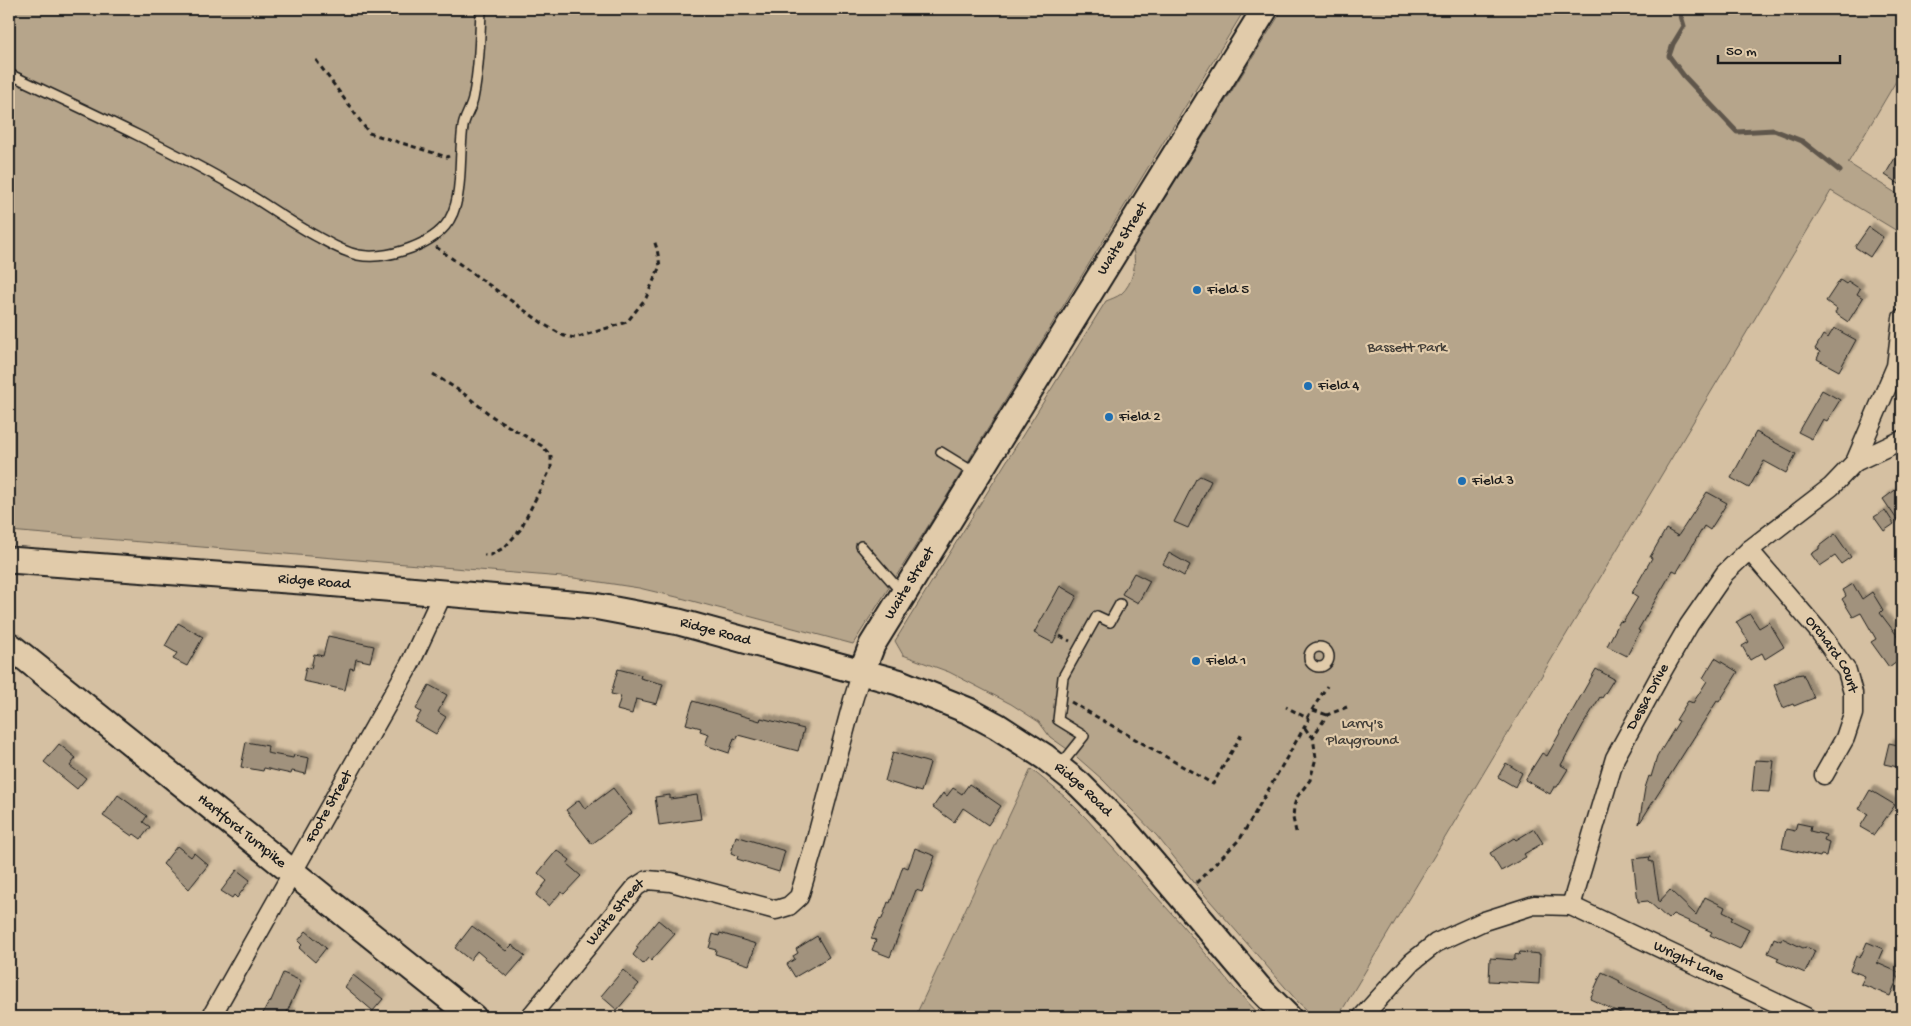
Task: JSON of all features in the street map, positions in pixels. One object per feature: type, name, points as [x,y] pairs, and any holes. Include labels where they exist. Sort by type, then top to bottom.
[{"type":"main road","name":"Waite Street","points":[[862,671],[872,645],[1265,9]]},
{"type":"main road","name":"Ridge Road","points":[[9,560],[594,606],[679,622],[898,682],[968,711],[1031,747],[1059,767],[1093,797],[1123,828],[1258,987],[1288,1017]]},
{"type":"main road","name":"Hartford Turnpike","points":[[9,645],[473,1017]]},
{"type":"street","name":"Dessa Drive","points":[[1571,906],[1615,758],[1662,670],[1689,626],[1725,574],[1749,550],[1831,487],[1854,462],[1896,366],[1902,318]]},
{"type":"street","points":[[1896,366],[1902,384]]},
{"type":"street","points":[[1854,462],[1902,440]]},
{"type":"street","name":"Orchard Court","points":[[1749,550],[1821,634],[1847,672],[1853,693],[1852,714],[1845,738],[1824,776]]},
{"type":"street","name":"Foote Street","points":[[211,1017],[410,664],[443,593]]},
{"type":"street","name":"Waite Street","points":[[530,1017],[636,887],[647,880],[671,882],[776,910],[789,906],[799,897],[862,671]]},
{"type":"street","points":[[1362,1017],[1412,962],[1436,943],[1484,921],[1534,905],[1571,906]]},
{"type":"street","name":"Wright Lane","points":[[1571,906],[1806,1017]]},
{"type":"lane","points":[[9,74],[89,111],[230,183],[289,221],[335,247],[358,255],[388,254],[416,246],[433,237],[445,226],[454,213],[463,126],[471,106],[477,80],[481,9]]},
{"type":"lane","points":[[940,452],[977,475]]},
{"type":"lane","points":[[861,546],[903,595]]},
{"type":"lane","points":[[1059,767],[1084,736],[1058,720],[1063,677],[1097,616],[1110,622],[1120,604]]},
{"type":"path","points":[[316,60],[368,132],[447,157],[454,154],[462,143]]},
{"type":"path","points":[[423,242],[439,248],[545,325],[564,336],[575,338],[627,322],[635,314],[646,298],[660,266],[654,240]]},
{"type":"path","points":[[433,374],[464,393],[493,417],[542,446],[551,456],[551,468],[520,530],[505,547],[491,555],[484,555]]},
{"type":"path","points":[[1194,885],[1240,839],[1305,727],[1309,719],[1307,718],[1327,686]]},
{"type":"path","points":[[1060,696],[1213,784],[1243,732]]},
{"type":"path","points":[[1286,707],[1307,718]]},
{"type":"path","points":[[1296,832],[1293,818],[1294,806],[1297,797],[1310,780],[1316,758],[1313,737],[1327,715],[1347,707]]},
{"type":"path","points":[[1313,710],[1327,715]]},
{"type":"path","points":[[1305,727],[1313,737]]},
{"type":"green space","points":[[9,9],[1245,9],[937,512],[853,644],[639,588],[574,578],[9,531]]},
{"type":"green space","name":"Bassett Park","points":[[1283,9],[1902,9],[1902,71],[1848,163],[1902,197],[1902,234],[1831,191],[1338,1017],[1315,1017],[1298,1002],[1197,886],[1157,836],[1103,780],[1070,751],[1050,737],[1039,722],[1011,704],[949,672],[903,655],[895,641],[1106,301],[1116,297],[1125,290],[1133,273],[1133,249]]},
{"type":"green space","points":[[1031,769],[1065,797],[1086,818],[1182,925],[1234,988],[1262,1017],[915,1017]]},
{"type":"building","points":[[1902,146],[1902,186],[1885,175]]},
{"type":"building","points":[[1869,227],[1883,237],[1870,257],[1855,247]]},
{"type":"building","points":[[1840,280],[1846,284],[1848,281],[1860,289],[1857,294],[1863,298],[1848,322],[1835,313],[1837,309],[1826,301]]},
{"type":"building","points":[[1834,328],[1856,340],[1839,371],[1817,359],[1820,352],[1815,349],[1823,335],[1828,338]]},
{"type":"building","points":[[1822,390],[1840,400],[1827,421],[1823,419],[1812,439],[1798,432]]},
{"type":"building","points":[[1756,432],[1796,454],[1786,473],[1764,461],[1749,488],[1731,478]]},
{"type":"building","points":[[1200,476],[1211,481],[1188,528],[1174,522],[1196,479]]},
{"type":"building","points":[[1902,485],[1902,527],[1883,499]]},
{"type":"building","points":[[1707,492],[1727,503],[1710,530],[1704,526],[1677,572],[1673,570],[1638,630],[1640,631],[1627,656],[1607,646],[1620,621],[1623,622],[1638,597],[1632,593],[1666,529],[1678,536]]},
{"type":"building","points":[[1885,510],[1894,524],[1884,531],[1874,517]]},
{"type":"building","points":[[1835,534],[1851,557],[1841,564],[1835,556],[1820,566],[1811,554]]},
{"type":"building","points":[[1169,553],[1190,565],[1184,576],[1163,564]]},
{"type":"building","points":[[1134,573],[1150,581],[1138,603],[1122,594]]},
{"type":"building","points":[[1853,584],[1862,599],[1872,592],[1883,610],[1880,613],[1902,642],[1902,657],[1889,667],[1871,642],[1876,639],[1861,613],[1853,617],[1842,599],[1846,596],[1843,590]]},
{"type":"building","points":[[1060,586],[1077,596],[1053,643],[1034,633]]},
{"type":"building","points":[[1750,614],[1759,628],[1769,622],[1784,647],[1765,659],[1762,653],[1750,660],[1742,646],[1749,642],[1736,622]]},
{"type":"building","points":[[178,623],[203,637],[187,666],[173,659],[177,653],[165,646]]},
{"type":"building","points":[[328,636],[374,646],[370,662],[356,659],[354,669],[350,668],[345,690],[303,681],[306,667],[311,669],[314,654],[323,656]]},
{"type":"building","points":[[1715,658],[1738,672],[1719,702],[1717,701],[1639,824],[1645,788],[1649,776],[1651,777],[1657,757],[1679,721],[1676,720],[1688,701],[1693,703],[1707,681],[1703,678]]},
{"type":"building","points":[[618,669],[641,675],[640,678],[663,684],[657,704],[636,699],[632,714],[617,710],[621,696],[611,694]]},
{"type":"building","points":[[1596,669],[1614,679],[1602,698],[1600,697],[1583,725],[1561,765],[1568,769],[1557,787],[1554,787],[1550,794],[1525,780],[1542,753],[1547,756]]},
{"type":"building","points":[[1803,674],[1814,698],[1783,708],[1774,685],[1796,675]]},
{"type":"building","points":[[429,685],[447,695],[438,712],[446,717],[436,734],[415,722],[421,712],[416,709]]},
{"type":"building","points":[[693,701],[760,721],[761,718],[804,729],[798,751],[738,735],[737,739],[734,738],[729,753],[705,745],[709,734],[700,731],[701,728],[686,724]]},
{"type":"building","points":[[246,742],[268,746],[267,753],[293,758],[294,755],[309,758],[306,774],[292,771],[291,774],[264,768],[263,771],[241,767]]},
{"type":"building","points":[[1889,743],[1902,746],[1902,768],[1884,764]]},
{"type":"building","points":[[59,744],[76,758],[70,766],[86,778],[77,789],[44,762]]},
{"type":"building","points":[[893,752],[930,763],[921,792],[885,781]]},
{"type":"building","points":[[1755,760],[1774,761],[1770,792],[1752,791]]},
{"type":"building","points":[[1506,763],[1522,773],[1515,787],[1498,777]]},
{"type":"building","points":[[969,784],[1001,806],[988,825],[963,808],[954,822],[933,807],[943,793],[947,796],[953,788],[962,794]]},
{"type":"building","points":[[613,788],[632,813],[592,844],[566,810],[579,800],[585,809]]},
{"type":"building","points":[[1870,790],[1895,805],[1874,835],[1860,827],[1868,814],[1859,809]]},
{"type":"building","points":[[118,795],[147,816],[143,822],[150,827],[141,839],[134,834],[132,836],[103,816]]},
{"type":"building","points":[[670,795],[670,799],[697,795],[701,819],[659,825],[655,797]]},
{"type":"building","points":[[1797,823],[1811,826],[1810,831],[1826,835],[1824,840],[1829,842],[1826,856],[1821,855],[1820,857],[1782,848],[1786,829],[1795,831]]},
{"type":"building","points":[[1534,829],[1543,843],[1524,854],[1526,857],[1501,871],[1490,853],[1514,838],[1516,840]]},
{"type":"building","points":[[736,836],[785,851],[779,872],[737,859],[738,856],[731,853]]},
{"type":"building","points":[[177,846],[191,857],[194,853],[208,865],[189,889],[163,864]]},
{"type":"building","points":[[915,848],[935,856],[922,892],[916,890],[890,957],[872,950],[876,940],[871,939],[879,920],[882,919],[888,902],[890,903],[903,866],[908,868]]},
{"type":"building","points":[[557,850],[570,860],[567,864],[581,876],[564,894],[561,892],[549,906],[536,895],[547,881],[538,873]]},
{"type":"building","points":[[1650,857],[1649,861],[1653,862],[1659,902],[1670,890],[1696,915],[1705,897],[1725,907],[1723,912],[1733,917],[1731,920],[1749,929],[1740,949],[1710,935],[1712,932],[1673,914],[1668,919],[1648,901],[1638,902],[1633,859]]},
{"type":"building","points":[[237,870],[250,880],[237,898],[234,895],[232,898],[221,891]]},
{"type":"building","points":[[658,920],[675,934],[651,961],[648,958],[643,964],[633,955],[638,948],[636,947]]},
{"type":"building","points":[[472,926],[506,951],[512,945],[525,956],[507,977],[477,951],[470,960],[455,948]]},
{"type":"building","points":[[306,931],[326,948],[315,962],[299,948],[302,945],[298,941]]},
{"type":"building","points":[[720,933],[756,944],[749,965],[715,954],[716,950],[709,948],[713,934],[719,936]]},
{"type":"building","points":[[817,936],[829,957],[795,977],[787,964],[795,959],[793,956],[798,953],[796,949]]},
{"type":"building","points":[[1774,938],[1781,941],[1782,938],[1803,948],[1806,947],[1815,951],[1805,973],[1777,961],[1779,958],[1768,953]]},
{"type":"building","points":[[1867,942],[1883,949],[1877,963],[1900,973],[1890,996],[1861,984],[1865,976],[1850,970],[1856,956],[1860,958]]},
{"type":"building","points":[[1520,952],[1540,954],[1539,984],[1489,981],[1490,958],[1515,960],[1515,954],[1519,955]]},
{"type":"building","points":[[623,970],[639,984],[617,1010],[601,996]]},
{"type":"building","points":[[1602,972],[1620,981],[1619,983],[1692,1017],[1629,1017],[1590,999]]},
{"type":"building","points":[[283,973],[301,981],[287,1012],[296,1017],[261,1017],[270,1003]]},
{"type":"building","points":[[353,975],[383,999],[373,1011],[345,987]]},
{"type":"waterway","points":[[1679,9],[1684,26],[1673,44],[1669,56],[1684,76],[1737,132],[1774,130],[1802,141],[1840,171]]},
{"type":"place","name":"Field 5","points":[[1197,290]]},
{"type":"place","name":"Field 4","points":[[1308,386]]},
{"type":"place","name":"Field 2","points":[[1109,417]]},
{"type":"place","name":"Field 3","points":[[1462,481]]},
{"type":"place","name":"Field 1","points":[[1196,661]]},
{"type":"park label","name":"Larry's Playground","points":[[1362,732]]}]
